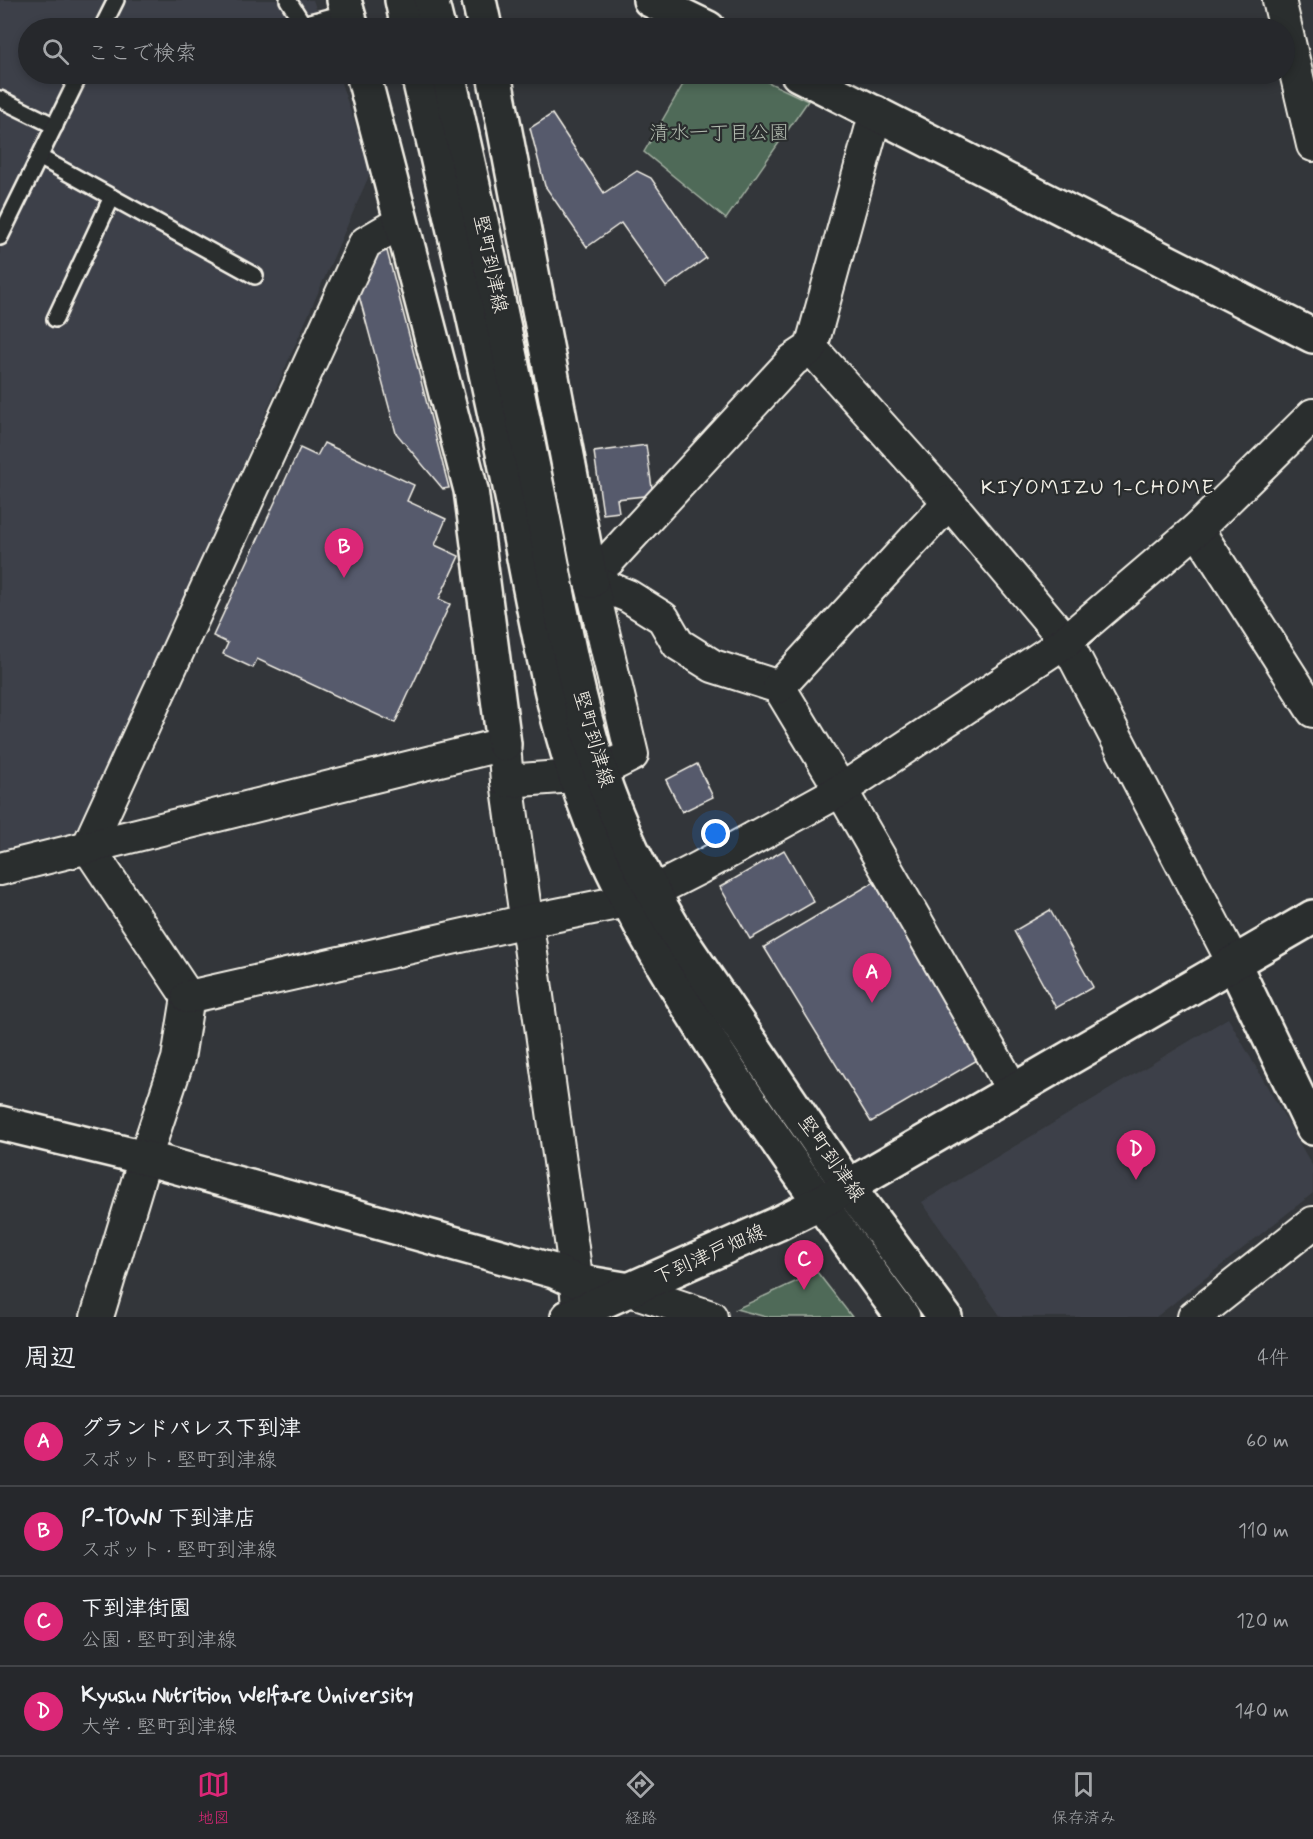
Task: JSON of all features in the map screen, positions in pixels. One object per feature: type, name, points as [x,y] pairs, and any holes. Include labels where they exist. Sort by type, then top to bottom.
[{"type":"street","points":[[402,0],[406,18]]},
{"type":"street","points":[[431,0],[436,18]]},
{"type":"street","points":[[480,0],[483,18]]},
{"type":"street","points":[[650,0],[687,18]]},
{"type":"street","points":[[1279,0],[1283,18]]},
{"type":"street","points":[[1295,68],[1313,145]]},
{"type":"street","points":[[366,84],[471,490],[576,1307]]},
{"type":"street","name":"堅町到津線","points":[[421,84],[581,704],[587,773],[599,840],[639,897],[691,1011],[785,1155],[903,1317]]},
{"type":"street","name":"堅町到津線","points":[[450,84],[516,452]]},
{"type":"street","points":[[496,84],[590,574],[632,755],[587,773],[507,781]]},
{"type":"street","points":[[819,84],[1313,336]]},
{"type":"street","points":[[590,574],[608,561],[793,360],[811,348],[876,112]]},
{"type":"street","points":[[88,847],[365,243],[401,222]]},
{"type":"street","points":[[811,348],[949,502],[1066,641],[1233,962],[1313,1128]]},
{"type":"street","points":[[188,997],[639,897],[841,790],[1066,641],[1197,530],[1313,415]]},
{"type":"street","points":[[778,687],[949,502]]},
{"type":"street","points":[[1197,530],[1313,711]]},
{"type":"street","points":[[590,574],[663,618],[678,644],[713,666],[778,687],[841,790],[1013,1090]]},
{"type":"street","points":[[0,869],[504,744]]},
{"type":"street","points":[[88,847],[188,997],[178,1059],[145,1158],[97,1317]]},
{"type":"street","name":"堅町到津線","points":[[639,897],[677,934],[848,1186],[945,1317]]},
{"type":"street","name":"下到津戸畑線","points":[[630,1290],[819,1203],[1313,917]]},
{"type":"street","points":[[0,1123],[145,1158],[554,1271],[576,1307]]},
{"type":"street","points":[[1195,1317],[1313,1223]]},
{"type":"street","points":[[576,1307],[630,1290],[711,1317]]},
{"type":"lane","points":[[107,18],[116,0]]},
{"type":"lane","points":[[288,0],[299,18]]},
{"type":"lane","points":[[330,18],[348,14]]},
{"type":"lane","points":[[0,237],[75,84]]},
{"type":"lane","points":[[0,99],[55,126]]},
{"type":"lane","points":[[39,157],[255,276]]},
{"type":"lane","points":[[55,319],[112,197]]},
{"type":"shaded area","points":[[0,0],[313,0],[319,18],[18,18],[18,84],[341,84],[371,171],[82,834],[0,855]]},
{"type":"shaded area","points":[[1228,1018],[1313,1167],[1313,1193],[1156,1317],[1001,1317],[922,1202]]},
{"type":"green space","name":"清水一丁目公園","points":[[683,84],[772,84],[808,101],[726,219],[644,152]]},
{"type":"green space","points":[[817,1272],[852,1317],[766,1317],[736,1309]]},
{"type":"building","points":[[552,114],[604,193],[637,171],[651,178],[706,258],[666,287],[621,223],[587,247],[545,186],[530,128]]},
{"type":"building","points":[[387,251],[449,488],[443,489],[396,433],[358,292],[375,254]]},
{"type":"building","points":[[324,443],[414,485],[407,501],[446,519],[435,545],[459,556],[439,599],[450,604],[395,723],[257,659],[253,668],[223,654],[228,643],[213,636],[300,448],[317,456]]},
{"type":"building","points":[[646,445],[653,495],[617,499],[619,512],[603,514],[594,452]]},
{"type":"building","points":[[697,764],[713,797],[682,812],[666,780]]},
{"type":"building","points":[[784,850],[814,902],[750,939],[720,887]]},
{"type":"building","points":[[874,882],[979,1059],[871,1122],[764,947]]},
{"type":"building","points":[[1050,910],[1093,987],[1056,1008],[1014,931]]},
{"type":"place","name":"P-TOWN 下到津店","points":[[344,578]]},
{"type":"place","name":"グランドパレス下到津","points":[[872,1003]]},
{"type":"place","name":"Kyushu Nutrition Welfare University","points":[[1136,1180]]},
{"type":"place","name":"下到津街園","points":[[804,1290]]},
{"type":"district","name":"KIYOMIZU 1-CHOME","points":[[1098,488]]}]
